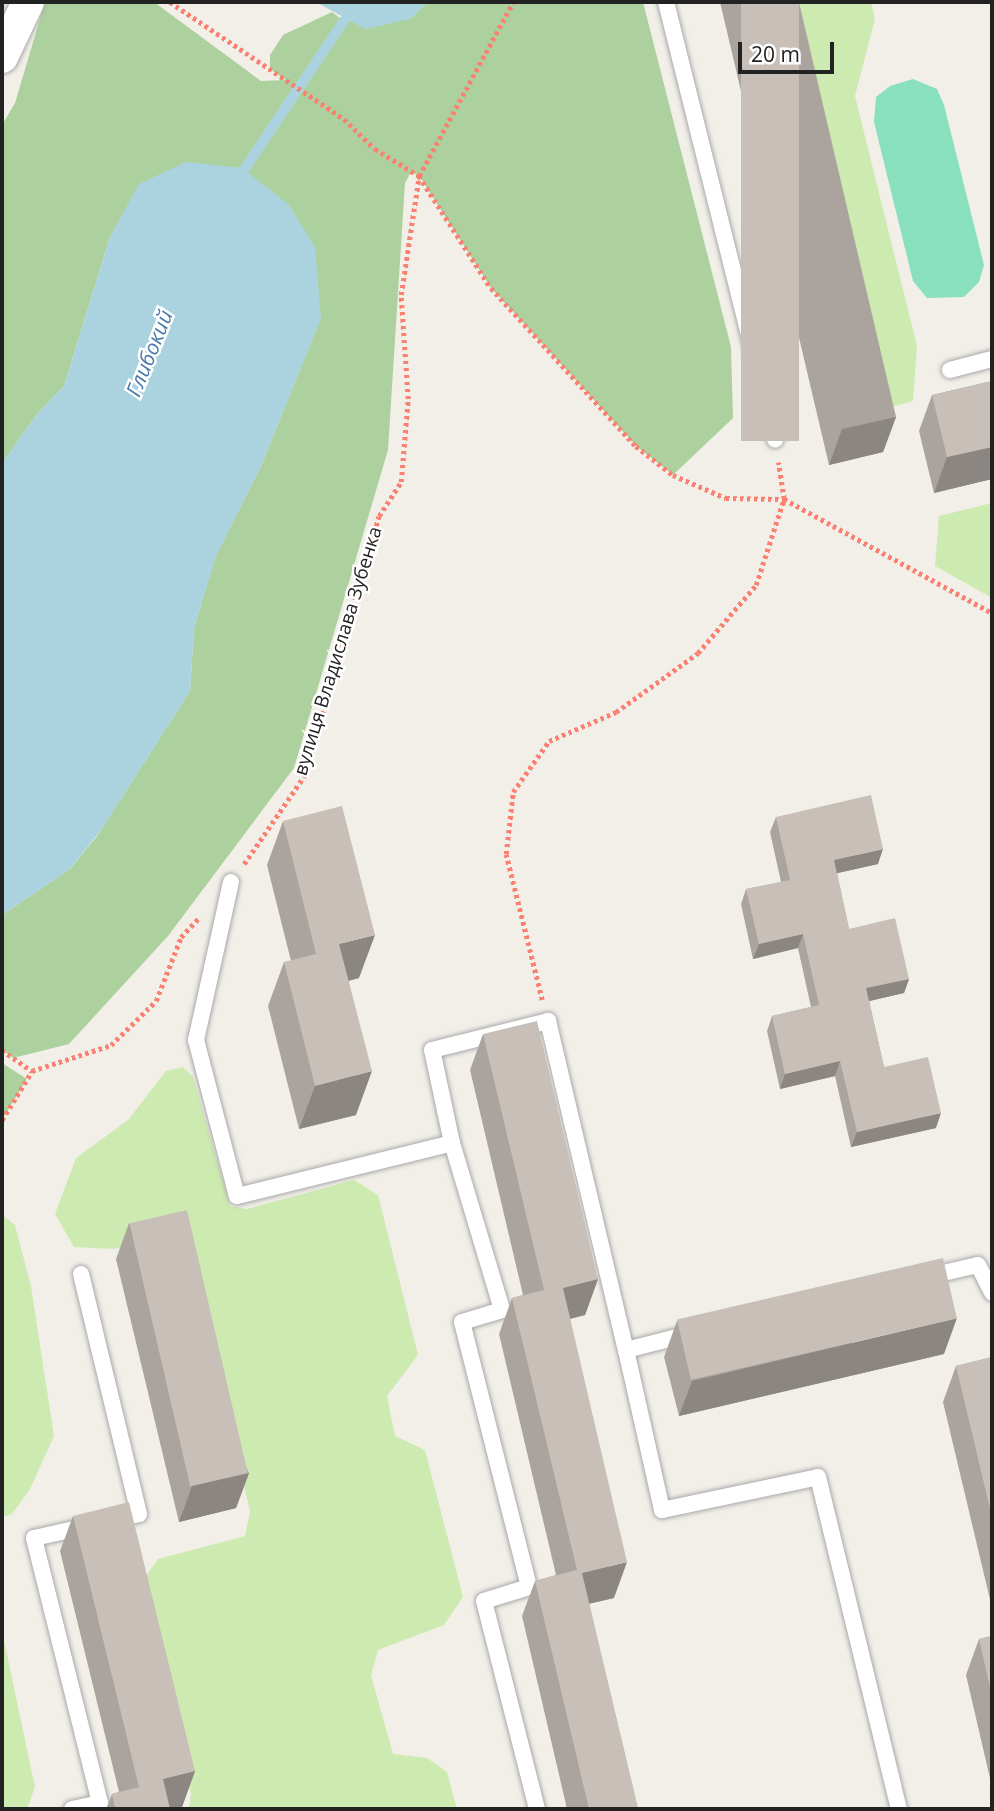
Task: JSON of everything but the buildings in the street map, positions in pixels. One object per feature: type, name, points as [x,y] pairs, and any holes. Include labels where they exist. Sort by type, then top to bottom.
[{"type":"street","points":[[2,57],[28,2]]},
{"type":"lane","points":[[666,2],[775,440]]},
{"type":"lane","points":[[950,370],[992,359]]},
{"type":"lane","points":[[231,882],[196,1040],[237,1196],[452,1143]]},
{"type":"lane","points":[[537,1809],[484,1601],[528,1587],[463,1322],[502,1310],[452,1143],[432,1050],[548,1021],[662,1510],[818,1477],[899,1809]]},
{"type":"lane","points":[[910,1281],[978,1265],[992,1293]]},
{"type":"lane","points":[[72,1809],[100,1803],[34,1538],[139,1514],[81,1274]]},
{"type":"lane","points":[[626,1350],[707,1330]]},
{"type":"path","points":[[170,2],[344,119],[375,149],[419,176],[491,288],[636,446],[673,475],[726,498],[783,499],[992,613]]},
{"type":"path","name":"вулиця Владислава Зубенка","points":[[32,1071],[111,1045],[156,1001],[181,937],[231,882],[305,775],[379,516],[401,482],[408,399],[401,295],[419,176],[513,2]]},
{"type":"path","points":[[548,1021],[506,854],[513,792],[549,741],[617,712],[698,653],[756,585],[783,499],[775,440]]},
{"type":"path","points":[[2,1050],[32,1071],[2,1120]]},
{"type":"green space","points":[[45,2],[154,2],[261,81],[285,80],[270,69],[270,55],[283,35],[332,12],[344,21],[410,19],[428,2],[643,2],[731,347],[733,418],[673,475],[636,446],[491,288],[419,176],[411,172],[405,183],[388,450],[294,768],[168,936],[69,1044],[13,1058],[2,1050],[2,915],[70,869],[97,836],[190,691],[194,628],[216,555],[261,466],[321,317],[110,237],[64,386],[37,414],[2,464],[2,125],[15,103]]},
{"type":"green space","points":[[788,2],[871,2],[875,19],[855,96],[917,346],[913,401],[885,409]]},
{"type":"green space","points":[[913,79],[937,89],[944,105],[984,265],[979,282],[964,297],[927,298],[913,281],[874,122],[876,97],[890,86]]},
{"type":"green space","points":[[992,503],[992,598],[935,566],[939,516]]},
{"type":"green space","points":[[2,1063],[27,1079],[2,1120]]},
{"type":"green space","points":[[183,1067],[193,1077],[230,1206],[247,1209],[354,1180],[378,1195],[418,1355],[387,1396],[395,1436],[425,1450],[463,1597],[444,1625],[378,1650],[371,1675],[393,1754],[427,1758],[447,1772],[457,1809],[189,1809],[191,1794],[143,1580],[158,1559],[245,1536],[250,1511],[189,1256],[176,1233],[114,1249],[74,1247],[55,1214],[76,1158],[128,1120],[166,1071]]},
{"type":"green space","points":[[2,1215],[15,1225],[31,1286],[54,1436],[30,1489],[12,1514],[2,1517]]},
{"type":"green space","points":[[2,1631],[35,1787],[27,1809],[2,1809]]},
{"type":"water","points":[[316,2],[428,2],[410,19],[365,29]]},
{"type":"water","points":[[186,162],[242,168],[289,205],[315,247],[321,318],[261,466],[216,556],[194,628],[190,691],[101,830],[70,869],[2,915],[2,464],[37,414],[64,386],[110,237],[139,184]]},
{"type":"waterway","name":"Глибокий","points":[[237,180],[344,21]]}]
